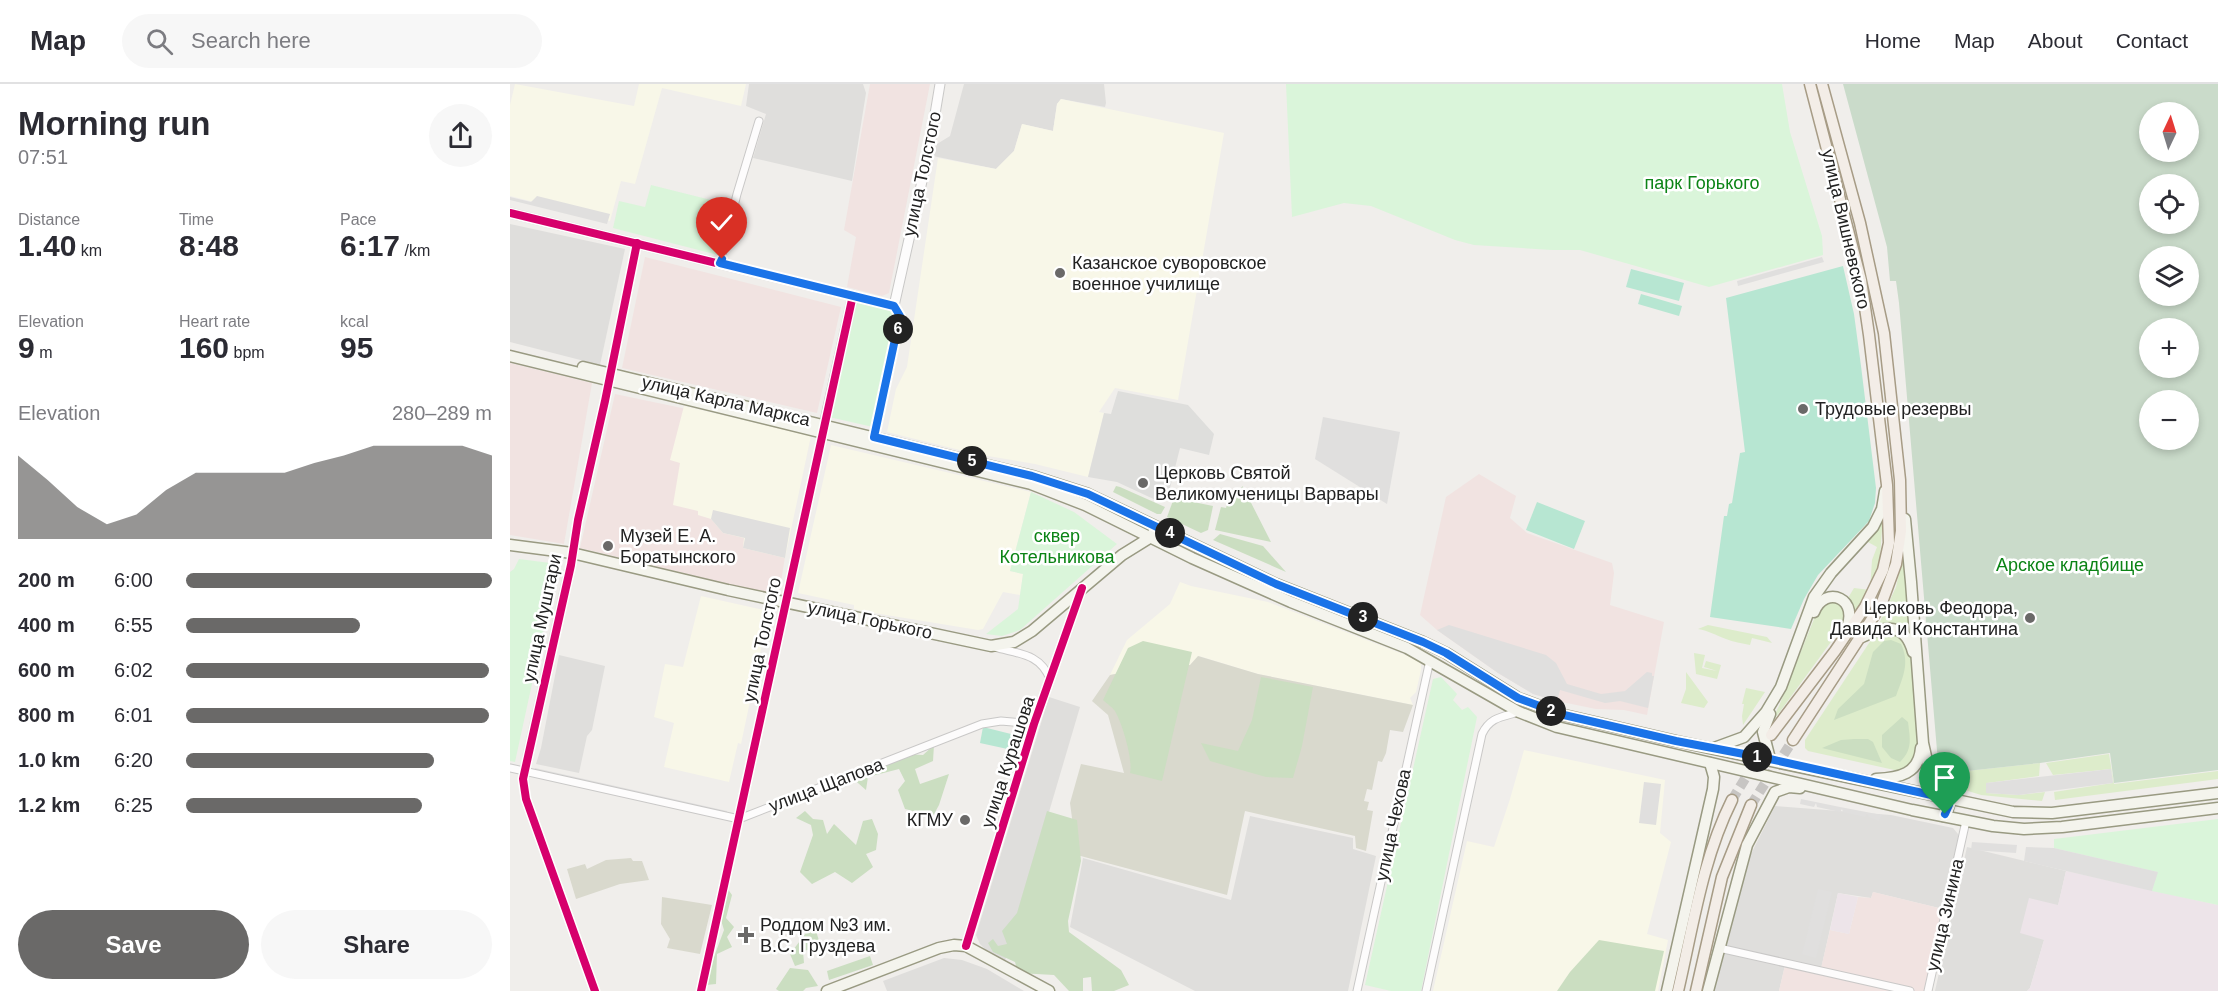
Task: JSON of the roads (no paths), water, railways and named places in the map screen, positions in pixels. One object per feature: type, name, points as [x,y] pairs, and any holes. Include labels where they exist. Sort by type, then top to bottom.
[{"type":"main road","name":"улица Вишневского","points":[[1771,735],[1865,608],[1883,570],[1890,528],[1887,485],[1861,280],[1810,84]]},
{"type":"main road","name":"улица Вишневского","points":[[1793,740],[1862,637],[1887,592],[1896,564],[1902,531],[1900,480],[1884,333],[1873,278],[1822,84]]},
{"type":"main road","name":"улица Карла Маркса","points":[[510,350],[824,429],[1030,484],[1085,505],[1192,558],[1291,602],[1381,637],[1430,660],[1519,712],[1557,728],[1816,788]]},
{"type":"main road","name":"улица Карла Маркса","points":[[510,356],[610,377]]},
{"type":"main road","name":"улица Карла Маркса","points":[[824,429],[874,437],[1032,476],[1088,494],[1276,584],[1423,642],[1446,653],[1502,689],[1536,706],[1564,715],[1676,741],[1860,778]]},
{"type":"main road","points":[[1900,480],[1911,582],[1923,743],[1930,774],[1949,808],[1943,816]]},
{"type":"main road","points":[[1712,748],[1744,737],[1766,712],[1781,687],[1814,597],[1831,573],[1873,527],[1881,509],[1887,485]]},
{"type":"main road","name":"улица Горького","points":[[510,545],[572,553],[991,646],[1014,642],[1023,636],[1122,555],[1151,537],[1158,527]]},
{"type":"main road","points":[[1770,759],[1763,739],[1764,726],[1784,689],[1816,606],[1821,600],[1830,597],[1841,599],[1851,615],[1850,622],[1835,651]]},
{"type":"main road","points":[[1860,778],[1879,779],[1904,775],[1918,764],[1921,744],[1915,657],[1911,643],[1902,633],[1891,629],[1878,630],[1862,637]]},
{"type":"main road","points":[[1667,991],[1713,789],[1714,777],[1710,763]]},
{"type":"main road","points":[[1860,778],[2013,812],[2052,813],[2218,793]]},
{"type":"main road","points":[[1708,991],[1747,845],[1775,792],[1789,787],[1816,788],[1966,821],[2024,829],[2052,828],[2218,808]]},
{"type":"main road","points":[[1678,991],[1704,876],[1722,819],[1732,800]]},
{"type":"main road","name":"улица Зинина","points":[[1966,821],[1970,804]]},
{"type":"main road","points":[[1696,991],[1722,877],[1750,805]]},
{"type":"main road","points":[[827,991],[939,948],[954,945],[966,946],[1049,991]]},
{"type":"street","name":"улица Толстого","points":[[874,437],[900,316],[894,306],[929,150],[940,84]]},
{"type":"street","points":[[720,263],[737,194],[759,121]]},
{"type":"street","points":[[510,213],[894,306]]},
{"type":"street","name":"улица Муштари","points":[[595,991],[526,799],[524,770],[637,243]]},
{"type":"street","name":"улица Толстого","points":[[701,991],[853,295]]},
{"type":"street","name":"улица Курашова","points":[[966,946],[1034,724],[1083,588]]},
{"type":"street","name":"улица Курашова","points":[[991,646],[1036,658],[1046,668],[1050,679]]},
{"type":"street","name":"улица Чехова","points":[[1357,991],[1430,660]]},
{"type":"street","points":[[1426,991],[1482,734],[1486,724],[1492,719],[1519,712]]},
{"type":"street","name":"улица Щапова","points":[[739,819],[982,724],[1001,721],[1034,724]]},
{"type":"street","points":[[510,768],[739,819]]},
{"type":"street","name":"улица Зинина","points":[[1928,991],[1966,821]]},
{"type":"street","points":[[1719,948],[1910,991]]},
{"type":"tunnel","points":[[1732,800],[1770,738]]},
{"type":"tunnel","points":[[1751,805],[1793,740]]},
{"type":"place","name":"Казанское суворовское военное училище","points":[[1060,273]]},
{"type":"place","name":"Трудовые резервы","points":[[1803,409]]},
{"type":"place","name":"Церковь Святой Великомученицы Варвары","points":[[1143,483]]},
{"type":"place","name":"Музей Е. А. Боратынского","points":[[608,546]]},
{"type":"place","name":"Церковь Феодора, Давида и Константина","points":[[2030,618]]},
{"type":"place","name":"КГМУ","points":[[965,820]]},
{"type":"place","name":"Роддом №3 им. В.С. Груздева","points":[[746,935]]},
{"type":"park label","name":"парк Горького","points":[[1702,183]]},
{"type":"park label","name":"сквер Котельникова","points":[[1057,546]]},
{"type":"park label","name":"Арское кладбище","points":[[2070,565]]}]
